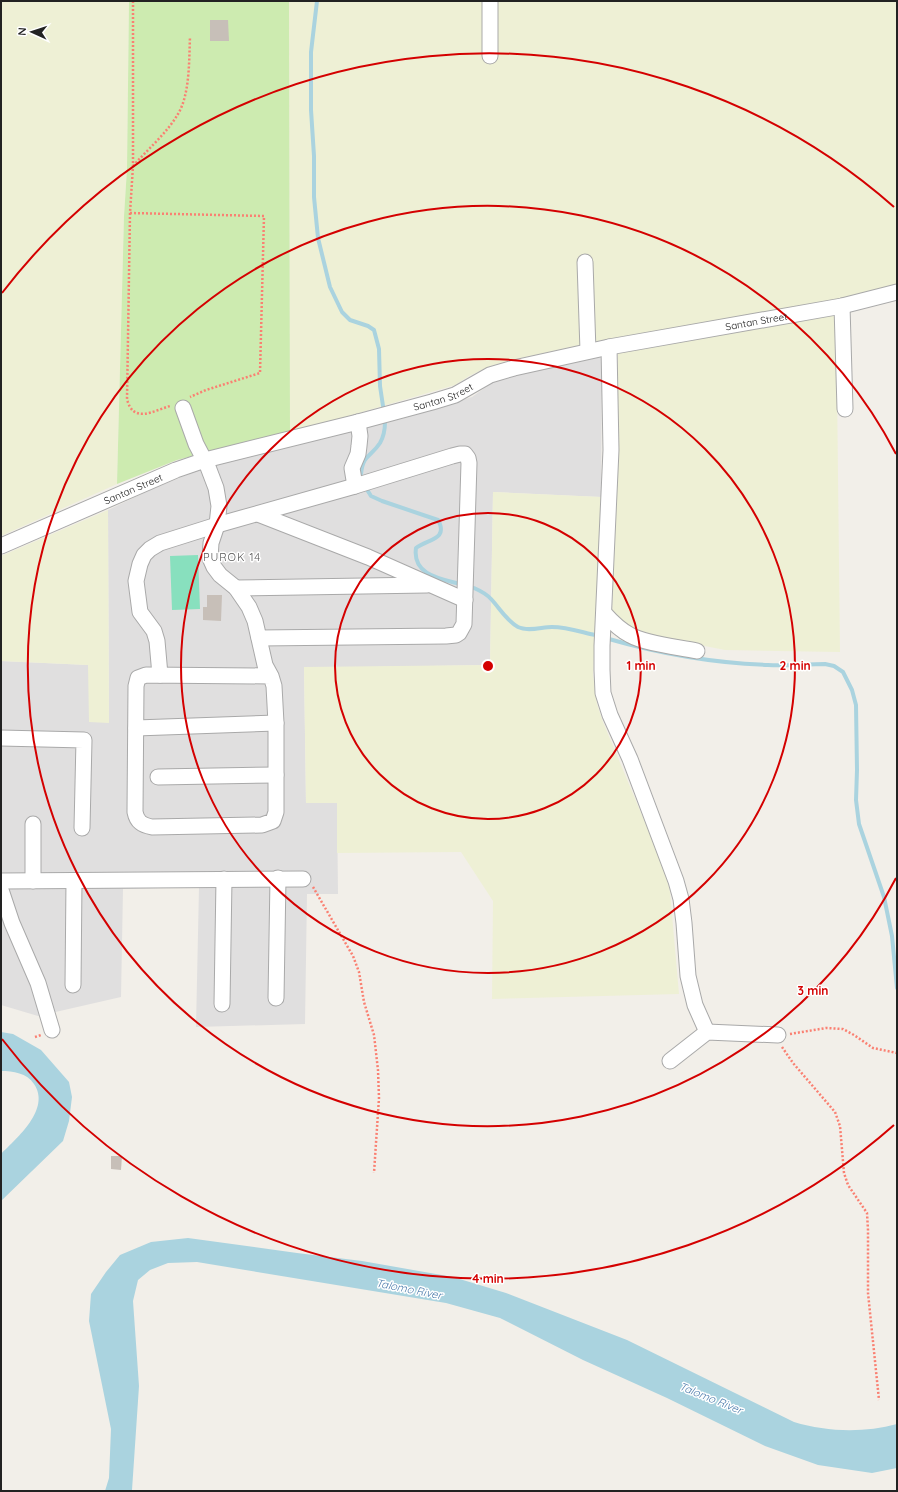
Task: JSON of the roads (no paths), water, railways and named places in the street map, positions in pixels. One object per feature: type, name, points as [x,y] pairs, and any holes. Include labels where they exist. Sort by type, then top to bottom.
[{"type":"street","points":[[490,1],[490,56]]},
{"type":"street","points":[[585,262],[588,351]]},
{"type":"street","name":"Santan Street","points":[[1,546],[176,470],[205,460],[358,422],[455,395],[490,375],[514,368],[609,347],[842,306],[897,292]]},
{"type":"street","points":[[842,306],[846,409]]},
{"type":"street","points":[[609,347],[611,450],[602,670],[603,693],[610,715],[630,759],[676,881],[681,899],[688,976],[695,1005],[707,1032]]},
{"type":"street","points":[[183,408],[200,454],[205,460],[212,474],[216,488],[219,506],[217,525],[211,543],[210,558],[220,575],[236,588],[249,607],[266,665],[271,676],[275,698],[276,723],[276,812],[273,821],[268,824],[152,827],[145,826],[139,822],[136,818],[137,681],[142,676],[160,675],[271,676]]},
{"type":"street","points":[[355,486],[352,468],[358,454],[360,436],[358,422]]},
{"type":"street","points":[[160,675],[157,641],[154,630],[140,612],[136,581],[140,564],[144,555],[150,549],[160,543],[217,525],[355,486],[452,456],[465,454],[469,463],[464,624],[462,630],[456,635],[259,638]]},
{"type":"street","points":[[258,514],[325,539],[465,600]]},
{"type":"street","points":[[236,588],[432,585]]},
{"type":"street","points":[[604,613],[620,629],[632,636],[651,642],[697,651]]},
{"type":"street","points":[[136,728],[276,723]]},
{"type":"street","points":[[1,738],[84,740],[82,828]]},
{"type":"street","points":[[158,777],[276,775]]},
{"type":"street","points":[[33,824],[33,881]]},
{"type":"street","points":[[276,998],[278,878]]},
{"type":"street","points":[[222,1004],[224,879]]},
{"type":"street","points":[[1,881],[303,879]]},
{"type":"street","points":[[73,985],[74,881]]},
{"type":"street","points":[[1,890],[12,922],[38,983],[52,1030]]},
{"type":"street","points":[[670,1061],[707,1032],[778,1035]]},
{"type":"water","points":[[1,1032],[13,1034],[41,1050],[69,1082],[72,1097],[69,1121],[63,1141],[1,1201],[1,1154],[30,1122],[38,1103],[38,1094],[34,1084],[28,1077],[10,1071],[1,1071]]},
{"type":"water","name":"Talomo River","points":[[188,1238],[362,1261],[453,1277],[506,1293],[627,1340],[794,1422],[819,1428],[846,1430],[872,1429],[897,1424],[897,1468],[872,1473],[818,1465],[765,1446],[667,1398],[583,1360],[500,1318],[446,1303],[197,1262],[168,1263],[150,1270],[138,1280],[133,1301],[139,1386],[132,1490],[105,1491],[109,1478],[111,1429],[89,1321],[91,1294],[120,1255],[151,1242]]},
{"type":"waterway","points":[[317,1],[311,52],[311,110],[314,156],[314,197],[318,238],[330,287],[342,312],[350,320],[368,326],[374,330],[379,349],[380,386],[383,406]]},
{"type":"waterway","points":[[361,474],[366,459],[377,448],[381,440],[384,433],[385,422]]},
{"type":"waterway","points":[[366,488],[371,496],[382,501],[438,520],[441,527],[441,532],[435,538],[416,548],[416,557],[423,570],[429,574],[437,578],[460,584]]},
{"type":"waterway","points":[[474,588],[488,596],[507,618],[518,627],[526,629],[558,627],[595,635]]},
{"type":"waterway","points":[[609,639],[648,649],[707,660],[768,665],[825,664],[834,666],[843,672],[852,690],[856,705],[856,800],[859,824],[884,897],[892,936],[897,988]]},
{"type":"district","name":"PUROK 14","points":[[232,557]]}]
